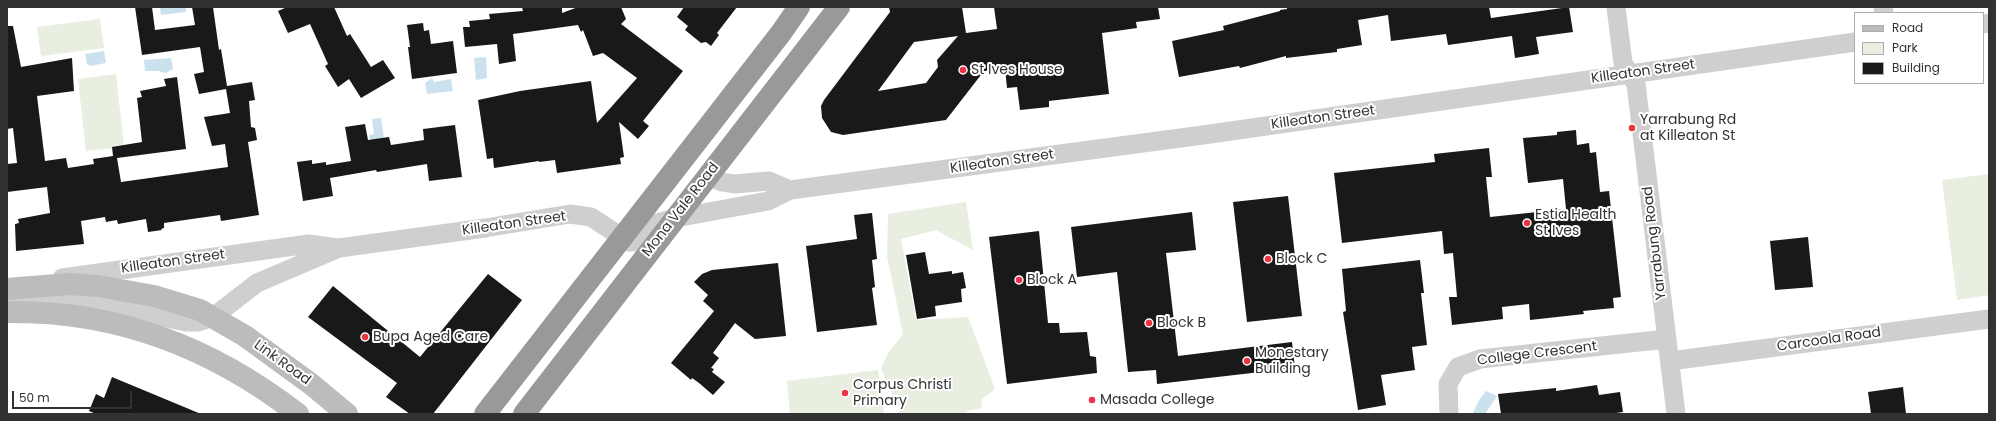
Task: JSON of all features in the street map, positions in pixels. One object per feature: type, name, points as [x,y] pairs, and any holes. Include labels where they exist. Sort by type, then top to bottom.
[{"type":"highway","name":"Mona Vale Road","points":[[485,414],[781,33],[799,7]]},
{"type":"highway","name":"Mona Vale Road","points":[[524,414],[839,7]]},
{"type":"main road","name":"Killeaton Street","points":[[7,287],[69,284],[125,289],[200,310],[213,317]]},
{"type":"main road","points":[[7,312],[39,313],[78,317],[130,326],[185,346],[212,358],[254,382],[298,414]]},
{"type":"main road","name":"Link Road","points":[[213,317],[251,340],[311,384],[347,414]]},
{"type":"street","name":"Yarrabung Road","points":[[1616,7],[1622,63],[1636,84],[1676,414]]},
{"type":"street","name":"Killeaton Street","points":[[7,307],[28,301],[64,300],[127,309],[186,322],[198,322],[213,317],[257,283],[339,248],[485,228],[570,214],[591,217],[622,238],[629,242],[634,242],[653,224],[676,218],[768,201],[790,190],[1180,138],[1854,42]]},
{"type":"street","points":[[708,176],[722,182],[734,184],[769,181],[790,190]]},
{"type":"street","name":"Killeaton Street","points":[[7,287],[159,264],[309,244],[339,248]]},
{"type":"street","name":"Carcoola Road","points":[[1670,361],[1989,319]]},
{"type":"street","name":"College Crescent","points":[[1449,414],[1448,384],[1458,367],[1480,359],[1667,339]]},
{"type":"green space","points":[[100,19],[104,48],[41,56],[37,27]]},
{"type":"green space","points":[[116,74],[124,147],[86,151],[78,79]]},
{"type":"green space","points":[[1989,174],[1989,295],[1957,300],[1942,180]]},
{"type":"green space","points":[[966,202],[973,250],[936,230],[901,239],[916,320],[968,317],[995,389],[981,400],[982,408],[970,410],[964,414],[895,414],[900,411],[881,369],[888,353],[903,334],[887,256],[888,214]]},
{"type":"green space","points":[[878,370],[884,414],[790,414],[787,381]]},
{"type":"water","points":[[160,7],[186,7],[186,12],[161,15]]},
{"type":"water","points":[[104,51],[106,63],[90,66],[87,64],[85,54]]},
{"type":"water","points":[[486,57],[487,78],[476,80],[474,58]]},
{"type":"water","points":[[171,58],[173,69],[166,73],[158,71],[145,71],[144,60]]},
{"type":"water","points":[[432,78],[434,82],[451,79],[453,91],[427,94],[425,83]]},
{"type":"water","points":[[381,118],[384,139],[370,141],[369,135],[374,134],[372,119]]},
{"type":"water","points":[[1486,391],[1497,396],[1485,414],[1473,413],[1479,400]]},
{"type":"building","points":[[135,7],[152,7],[155,30],[195,25],[192,7],[213,7],[219,50],[221,49],[227,86],[252,82],[255,100],[249,101],[251,127],[255,128],[257,140],[248,142],[259,215],[221,221],[220,215],[164,223],[164,228],[161,229],[162,230],[148,232],[146,219],[118,224],[117,220],[106,222],[105,217],[81,221],[84,244],[16,251],[15,224],[19,223],[18,219],[50,213],[47,187],[7,192],[7,164],[17,163],[13,128],[7,129],[7,26],[13,26],[21,67],[72,58],[74,91],[37,96],[45,161],[66,158],[68,168],[94,164],[93,159],[113,156],[112,147],[142,142],[137,98],[142,97],[140,91],[166,86],[164,79],[177,77],[186,149],[117,158],[121,182],[228,167],[225,144],[212,146],[204,117],[230,113],[226,89],[199,94],[194,74],[204,72],[200,47],[142,55]]},
{"type":"building","points":[[287,7],[334,7],[347,36],[350,34],[371,67],[383,60],[395,78],[361,98],[349,79],[338,87],[325,66],[328,64],[310,24],[288,33],[278,11]]},
{"type":"building","points":[[522,7],[562,7],[562,13],[578,7],[621,7],[626,19],[621,24],[683,71],[643,121],[649,126],[638,139],[619,122],[624,157],[620,158],[621,164],[557,173],[555,160],[494,168],[493,158],[487,159],[478,100],[520,91],[591,81],[597,123],[637,78],[603,53],[593,56],[583,30],[581,32],[578,25],[513,34],[516,61],[499,64],[497,44],[465,47],[463,27],[470,27],[469,21],[490,19],[489,14],[523,11]]},
{"type":"building","points":[[684,7],[737,7],[717,33],[719,35],[711,46],[706,42],[701,43],[685,30],[688,26],[677,17]]},
{"type":"building","name":"St Ives House","points":[[889,7],[962,7],[966,33],[997,29],[994,7],[1158,7],[1160,19],[1136,22],[1137,28],[1102,33],[1109,94],[1049,101],[1049,107],[1020,110],[1017,87],[1007,88],[1005,69],[984,71],[946,120],[843,135],[831,132],[822,118],[821,106],[890,12]],"holes":[[[958,36],[937,60],[938,67],[926,83],[878,91],[914,42]]]},
{"type":"building","points":[[1287,7],[1489,7],[1491,18],[1569,7],[1573,32],[1536,37],[1539,54],[1515,58],[1512,36],[1448,45],[1446,34],[1391,41],[1388,15],[1358,20],[1362,45],[1337,49],[1337,52],[1286,58],[1286,56],[1240,68],[1239,66],[1179,77],[1172,41],[1224,30],[1223,26],[1287,9]]},
{"type":"building","points":[[423,23],[424,31],[429,30],[431,44],[453,41],[457,73],[412,79],[407,25]]},
{"type":"building","points":[[365,124],[368,140],[389,137],[391,145],[424,140],[423,129],[455,125],[462,177],[429,181],[427,164],[377,172],[376,170],[330,178],[333,196],[303,201],[297,162],[312,160],[312,164],[326,162],[326,165],[351,161],[345,127]]},
{"type":"building","name":"Estia Health St Ives","points":[[1576,130],[1577,145],[1589,143],[1590,153],[1596,152],[1600,192],[1609,191],[1621,297],[1613,298],[1614,308],[1583,311],[1584,314],[1530,320],[1529,304],[1502,307],[1503,319],[1452,325],[1449,297],[1457,297],[1453,253],[1444,254],[1442,231],[1342,243],[1334,173],[1435,162],[1434,154],[1489,148],[1492,177],[1486,177],[1490,217],[1566,209],[1563,179],[1528,183],[1523,138],[1557,135],[1557,132]]},
{"type":"building","name":"Block C","points":[[1288,196],[1302,316],[1247,322],[1233,202]]},
{"type":"building","name":"Block B","points":[[1192,212],[1196,250],[1166,253],[1178,356],[1292,342],[1295,368],[1157,384],[1156,370],[1128,372],[1117,272],[1077,277],[1071,227]]},
{"type":"building","points":[[872,213],[877,259],[872,260],[875,287],[872,288],[877,325],[817,332],[806,246],[857,239],[854,215]]},
{"type":"building","name":"Block A","points":[[1039,231],[1048,323],[1059,323],[1060,333],[1087,332],[1090,356],[1096,357],[1097,373],[1007,384],[989,237]]},
{"type":"building","points":[[1808,237],[1813,287],[1775,290],[1770,241]]},
{"type":"building","points":[[925,252],[929,274],[952,271],[952,274],[963,272],[966,288],[961,289],[962,302],[935,306],[936,316],[917,319],[906,255]]},
{"type":"building","points":[[1420,260],[1424,293],[1421,293],[1427,345],[1412,347],[1415,370],[1381,375],[1386,405],[1358,410],[1343,312],[1346,311],[1342,269]]},
{"type":"building","points":[[778,263],[786,336],[755,339],[735,323],[713,353],[719,358],[711,368],[714,369],[712,372],[725,382],[713,395],[692,378],[691,380],[671,363],[714,311],[703,301],[708,295],[694,282],[702,274],[712,270]]},
{"type":"building","name":"Bupa Aged Care","points":[[488,274],[522,300],[433,414],[410,414],[386,397],[397,383],[308,317],[333,286],[420,357]]},
{"type":"building","points":[[112,377],[201,414],[96,414],[89,411],[96,394],[104,398]]},
{"type":"building","points":[[1597,385],[1599,395],[1620,392],[1623,412],[1609,414],[1501,414],[1498,394],[1556,388],[1556,391]]},
{"type":"building","points":[[1903,387],[1906,414],[1871,414],[1868,392]]},
{"type":"place","name":"St Ives House","points":[[963,70]]},
{"type":"place","name":"Yarrabung Rd at Killeaton St","points":[[1632,128]]},
{"type":"place","name":"Estia Health St Ives","points":[[1527,223]]},
{"type":"place","name":"Block C","points":[[1268,259]]},
{"type":"place","name":"Block A","points":[[1019,280]]},
{"type":"place","name":"Block B","points":[[1149,323]]},
{"type":"place","name":"Bupa Aged Care","points":[[365,337]]},
{"type":"place","name":"Monestary Building","points":[[1247,361]]},
{"type":"place","name":"Corpus Christi Primary","points":[[845,393]]},
{"type":"place","name":"Masada College","points":[[1092,400]]}]
